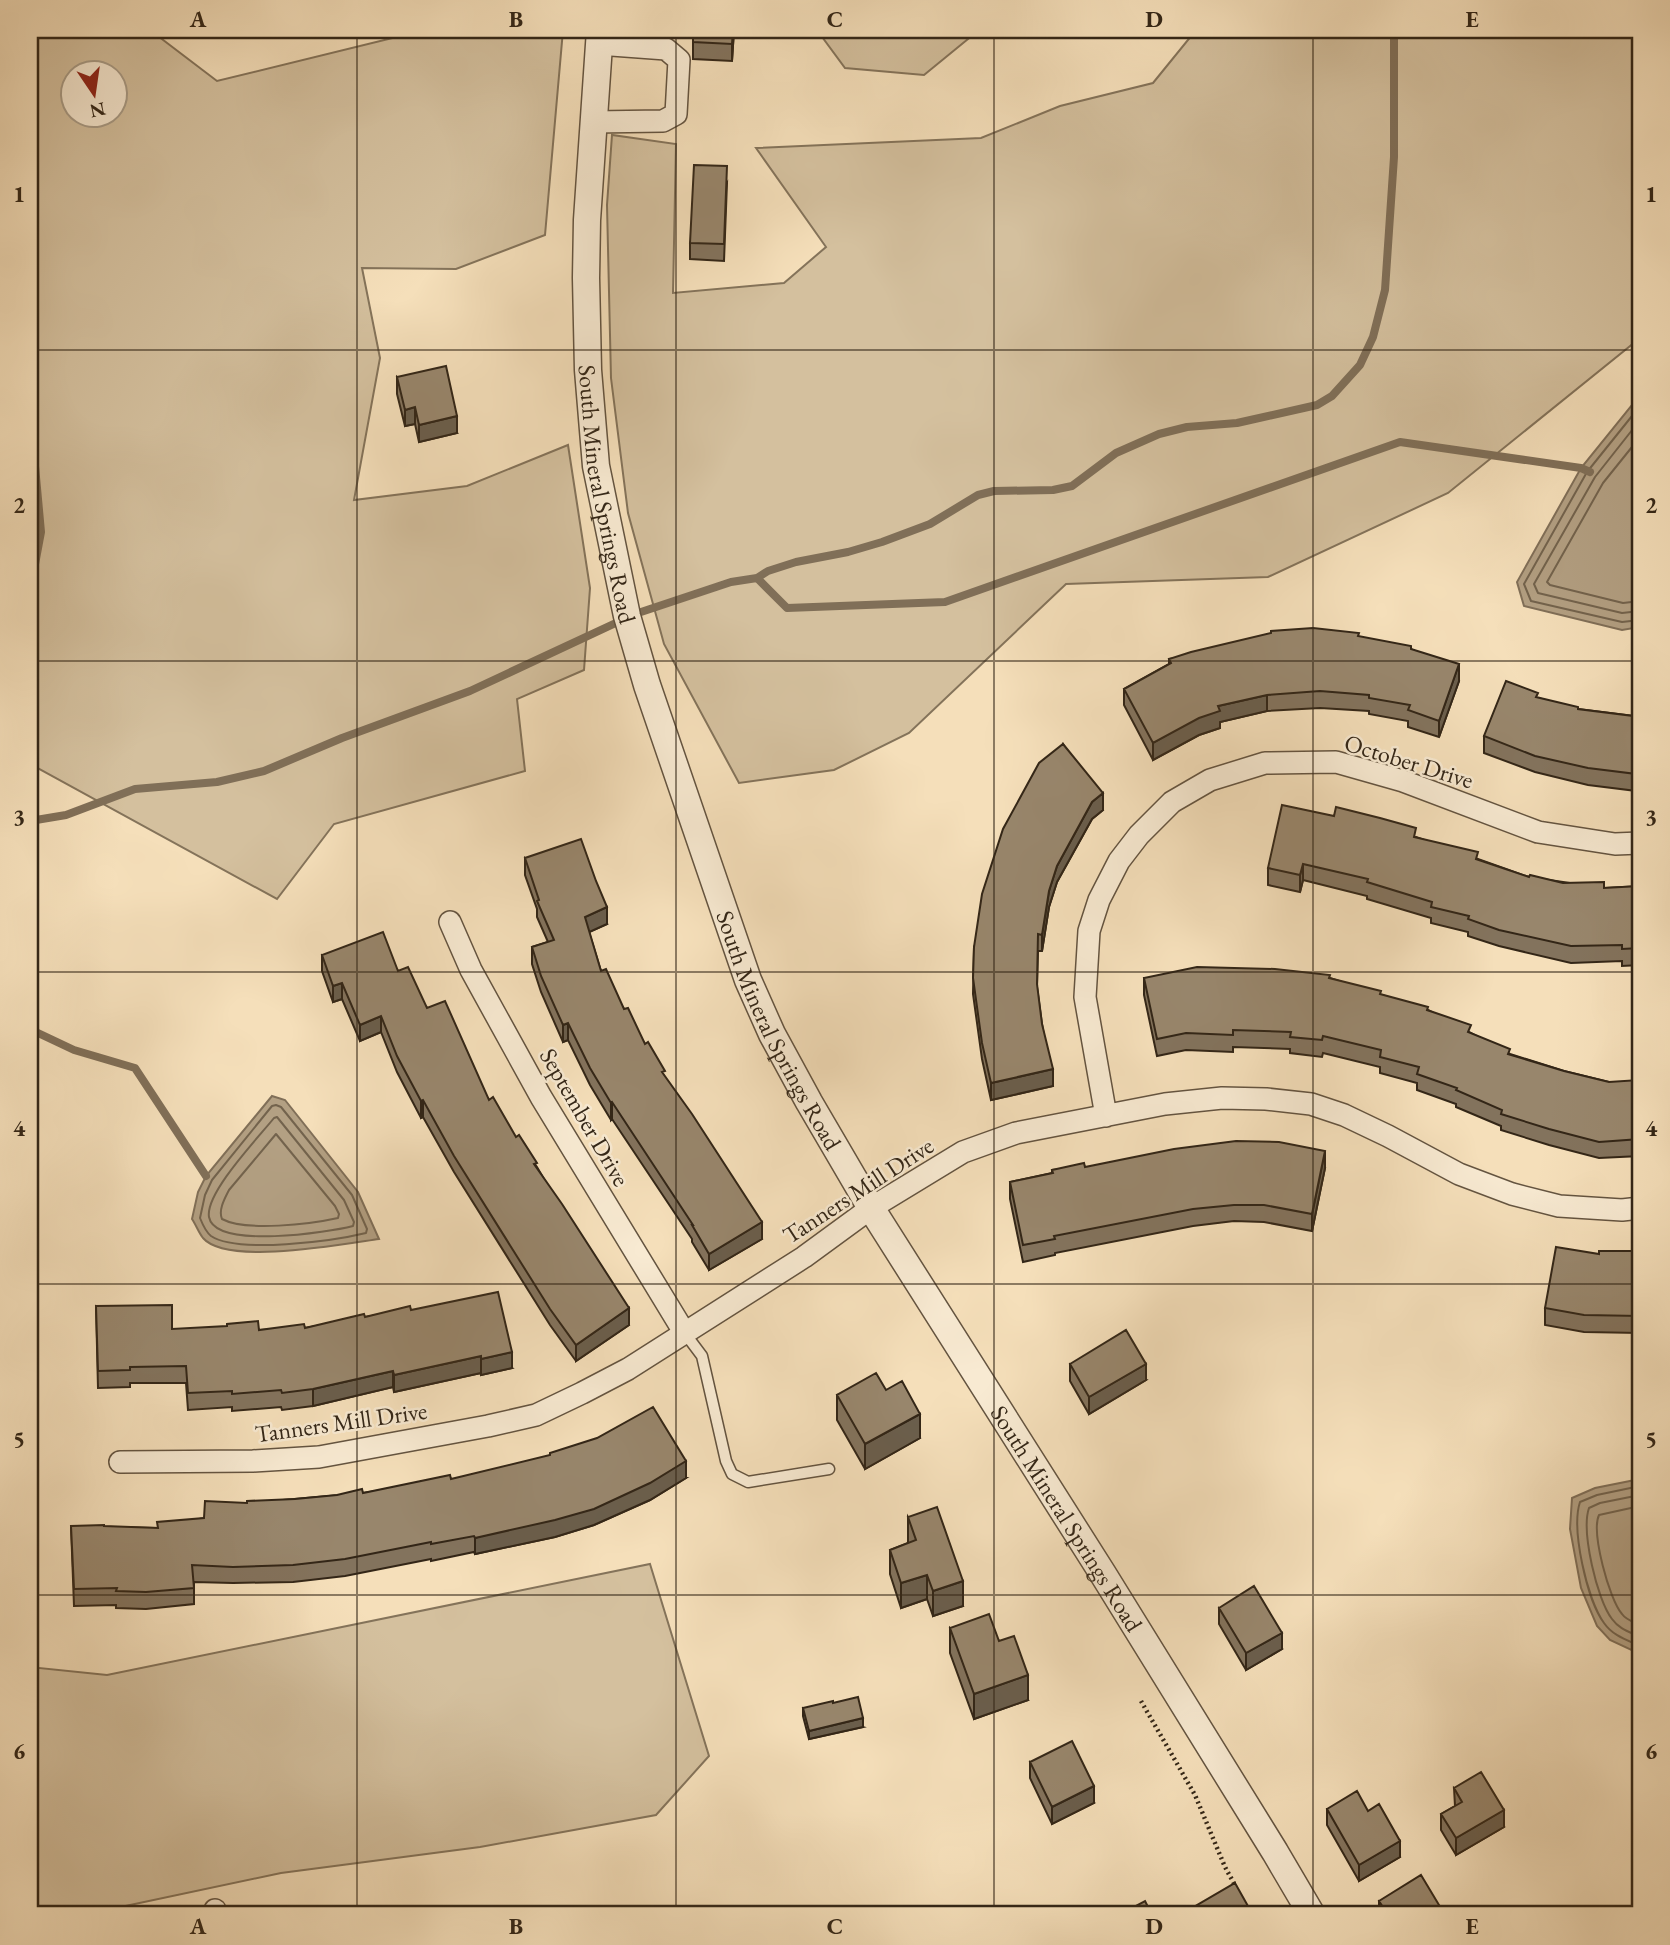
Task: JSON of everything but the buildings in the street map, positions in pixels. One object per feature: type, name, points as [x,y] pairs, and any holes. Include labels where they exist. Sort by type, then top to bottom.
[{"type":"street","name":"South Mineral Springs Road","points":[[599,37],[586,278],[588,370],[596,466],[627,615],[671,758],[748,980],[809,1102],[872,1208],[1103,1574],[1312,1915]]},
{"type":"street","points":[[593,122],[663,121],[676,114],[679,60],[666,49],[599,37]]},
{"type":"street","name":"October Drive","points":[[1105,1116],[1085,997],[1089,931],[1099,900],[1119,862],[1139,835],[1172,803],[1210,780],[1265,763],[1336,762],[1404,781],[1538,832],[1615,844],[1640,843]]},
{"type":"street","name":"September Drive","points":[[450,922],[471,970],[541,1097],[684,1332]]},
{"type":"street","name":"Tanners Mill Drive","points":[[120,1462],[242,1462],[319,1457],[536,1415],[628,1369],[804,1257],[872,1208],[963,1152],[1016,1133],[1165,1104],[1222,1098],[1311,1104],[1343,1115],[1388,1136],[1459,1174],[1512,1194],[1559,1206],[1622,1210],[1640,1208]]},
{"type":"lane","points":[[684,1332],[702,1356],[726,1461],[732,1474],[748,1482],[829,1469]]},
{"type":"path","points":[[1141,1700],[1195,1795],[1225,1867],[1239,1891]]},
{"type":"shaded area","points":[[30,30],[150,30],[217,81],[425,30],[563,30],[545,235],[456,269],[362,268],[380,358],[354,500],[467,486],[568,445],[590,588],[584,670],[517,699],[525,771],[334,824],[277,899],[30,764]]},
{"type":"shaded area","points":[[817,30],[979,30],[924,75],[845,68]]},
{"type":"shaded area","points":[[1196,30],[1640,30],[1640,338],[1448,493],[1268,577],[1066,584],[909,733],[834,770],[739,783],[664,644],[628,513],[611,378],[607,205],[612,135],[676,144],[673,293],[784,283],[826,247],[756,148],[981,138],[1060,106],[1153,83]]},
{"type":"shaded area","points":[[650,1564],[709,1756],[656,1815],[480,1847],[281,1873],[83,1915],[30,1915],[30,1667],[107,1675]]},
{"type":"water","points":[[1640,395],[1640,627],[1622,630],[1524,606],[1517,582],[1581,468]]},
{"type":"water","points":[[272,1096],[285,1100],[358,1192],[379,1239],[260,1252],[236,1251],[216,1246],[203,1238],[192,1219],[198,1192],[206,1176]]},
{"type":"water","points":[[1640,1479],[1640,1654],[1610,1640],[1597,1626],[1581,1588],[1570,1529],[1572,1498],[1595,1488]]},
{"type":"waterway","points":[[30,821],[66,815],[135,789],[217,782],[264,771],[342,738],[470,691],[635,614],[731,582],[757,578],[768,571],[796,562],[882,542],[930,524],[978,495],[994,491],[1053,490],[1072,486],[1116,453],[1159,434],[1187,427],[1237,423],[1317,405],[1332,396],[1360,365],[1373,337],[1385,290],[1394,157],[1394,30]]},
{"type":"waterway","points":[[30,430],[41,532],[30,591]]},
{"type":"waterway","points":[[757,578],[787,608],[945,602],[1400,442],[1581,468],[1590,472]]},
{"type":"waterway","points":[[30,1032],[38,1033],[74,1050],[135,1068],[206,1176]]}]
